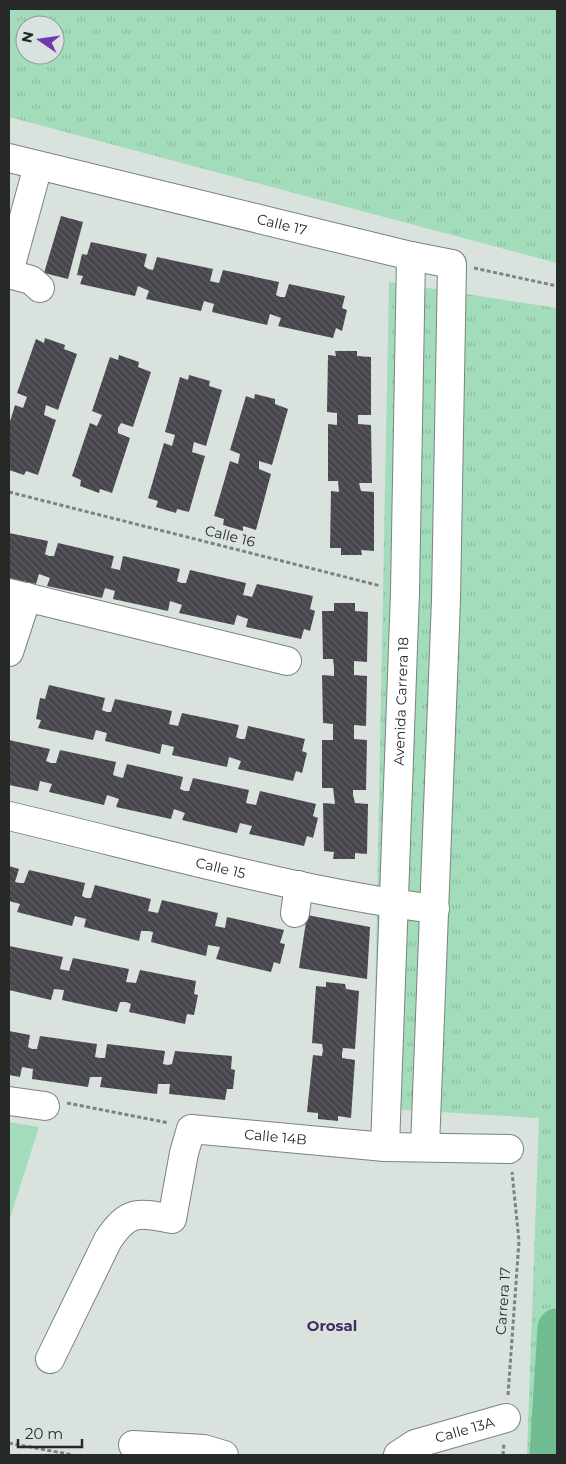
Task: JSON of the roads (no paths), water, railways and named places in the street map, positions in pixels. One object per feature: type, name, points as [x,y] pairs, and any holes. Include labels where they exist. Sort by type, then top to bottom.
[{"type":"street","name":"Calle 17","points":[[9,158],[411,256],[452,264],[446,600],[435,909]]},
{"type":"street","points":[[38,166],[9,273],[32,280],[40,288]]},
{"type":"street","name":"Avenida Carrera 18","points":[[385,1147],[404,592],[411,256]]},
{"type":"street","points":[[9,652],[18,595],[287,660]]},
{"type":"street","name":"Calle 15","points":[[9,816],[299,885],[393,904],[435,909]]},
{"type":"street","points":[[295,913],[299,885]]},
{"type":"street","points":[[425,1148],[435,909]]},
{"type":"street","points":[[9,1101],[45,1106]]},
{"type":"street","name":"Calle 14B","points":[[50,1359],[108,1240],[120,1223],[134,1215],[151,1214],[172,1219],[184,1153],[191,1129],[385,1147],[509,1149]]},
{"type":"street","name":"Calle 13A","points":[[398,1455],[415,1444],[506,1418]]},
{"type":"street","points":[[133,1445],[204,1449],[224,1455]]},
{"type":"waterway","points":[[549,1455],[557,1328]]},
{"type":"district","name":"Orosal","points":[[332,1326]]}]
